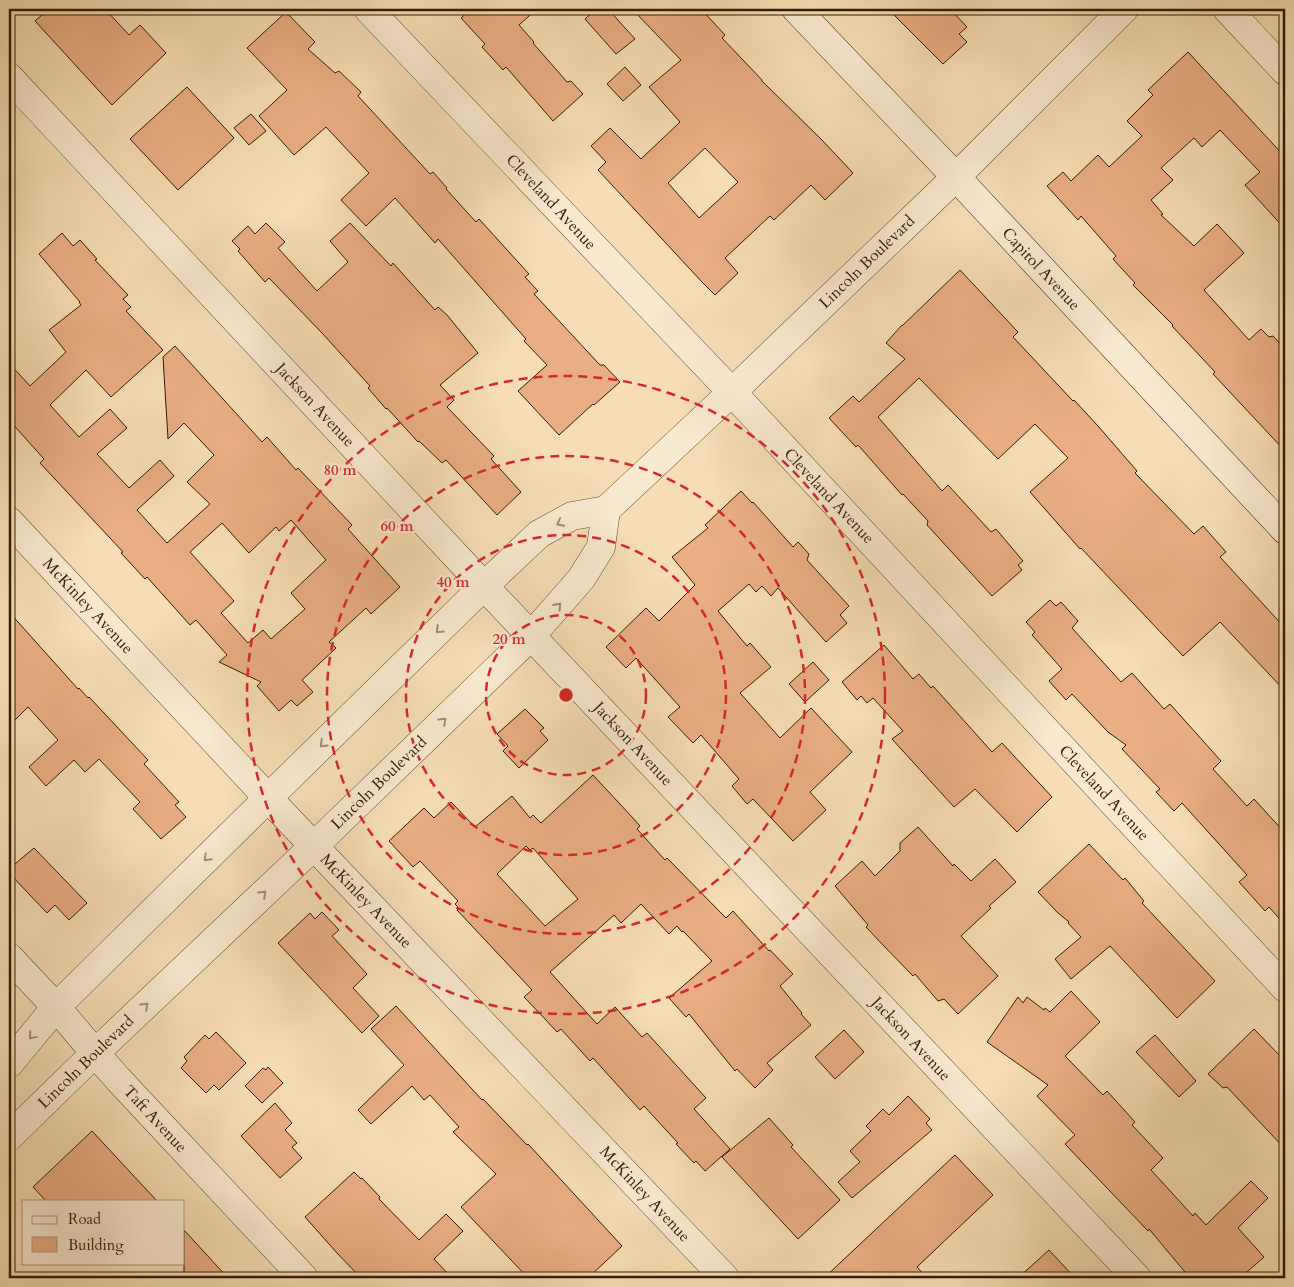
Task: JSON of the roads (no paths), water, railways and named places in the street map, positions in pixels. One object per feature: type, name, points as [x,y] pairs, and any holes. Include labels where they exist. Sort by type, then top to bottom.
[{"type":"street","name":"Cleveland Avenue","points":[[368,9],[732,392],[1285,988]]},
{"type":"street","name":"Capitol Avenue","points":[[796,9],[956,177],[1285,530]]},
{"type":"street","name":"Lincoln Boulevard","points":[[9,1137],[531,636],[581,579],[601,547],[606,510],[956,177],[1124,9]]},
{"type":"street","points":[[1228,9],[1285,71]]},
{"type":"street","name":"Jackson Avenue","points":[[9,77],[484,586],[1137,1278]]},
{"type":"street","points":[[9,1064],[56,1007],[539,534],[572,516],[606,510]]},
{"type":"street","name":"McKinley Avenue","points":[[9,521],[268,798],[725,1278]]},
{"type":"street","name":"Taft Avenue","points":[[9,957],[56,1007],[95,1053],[304,1278]]}]
